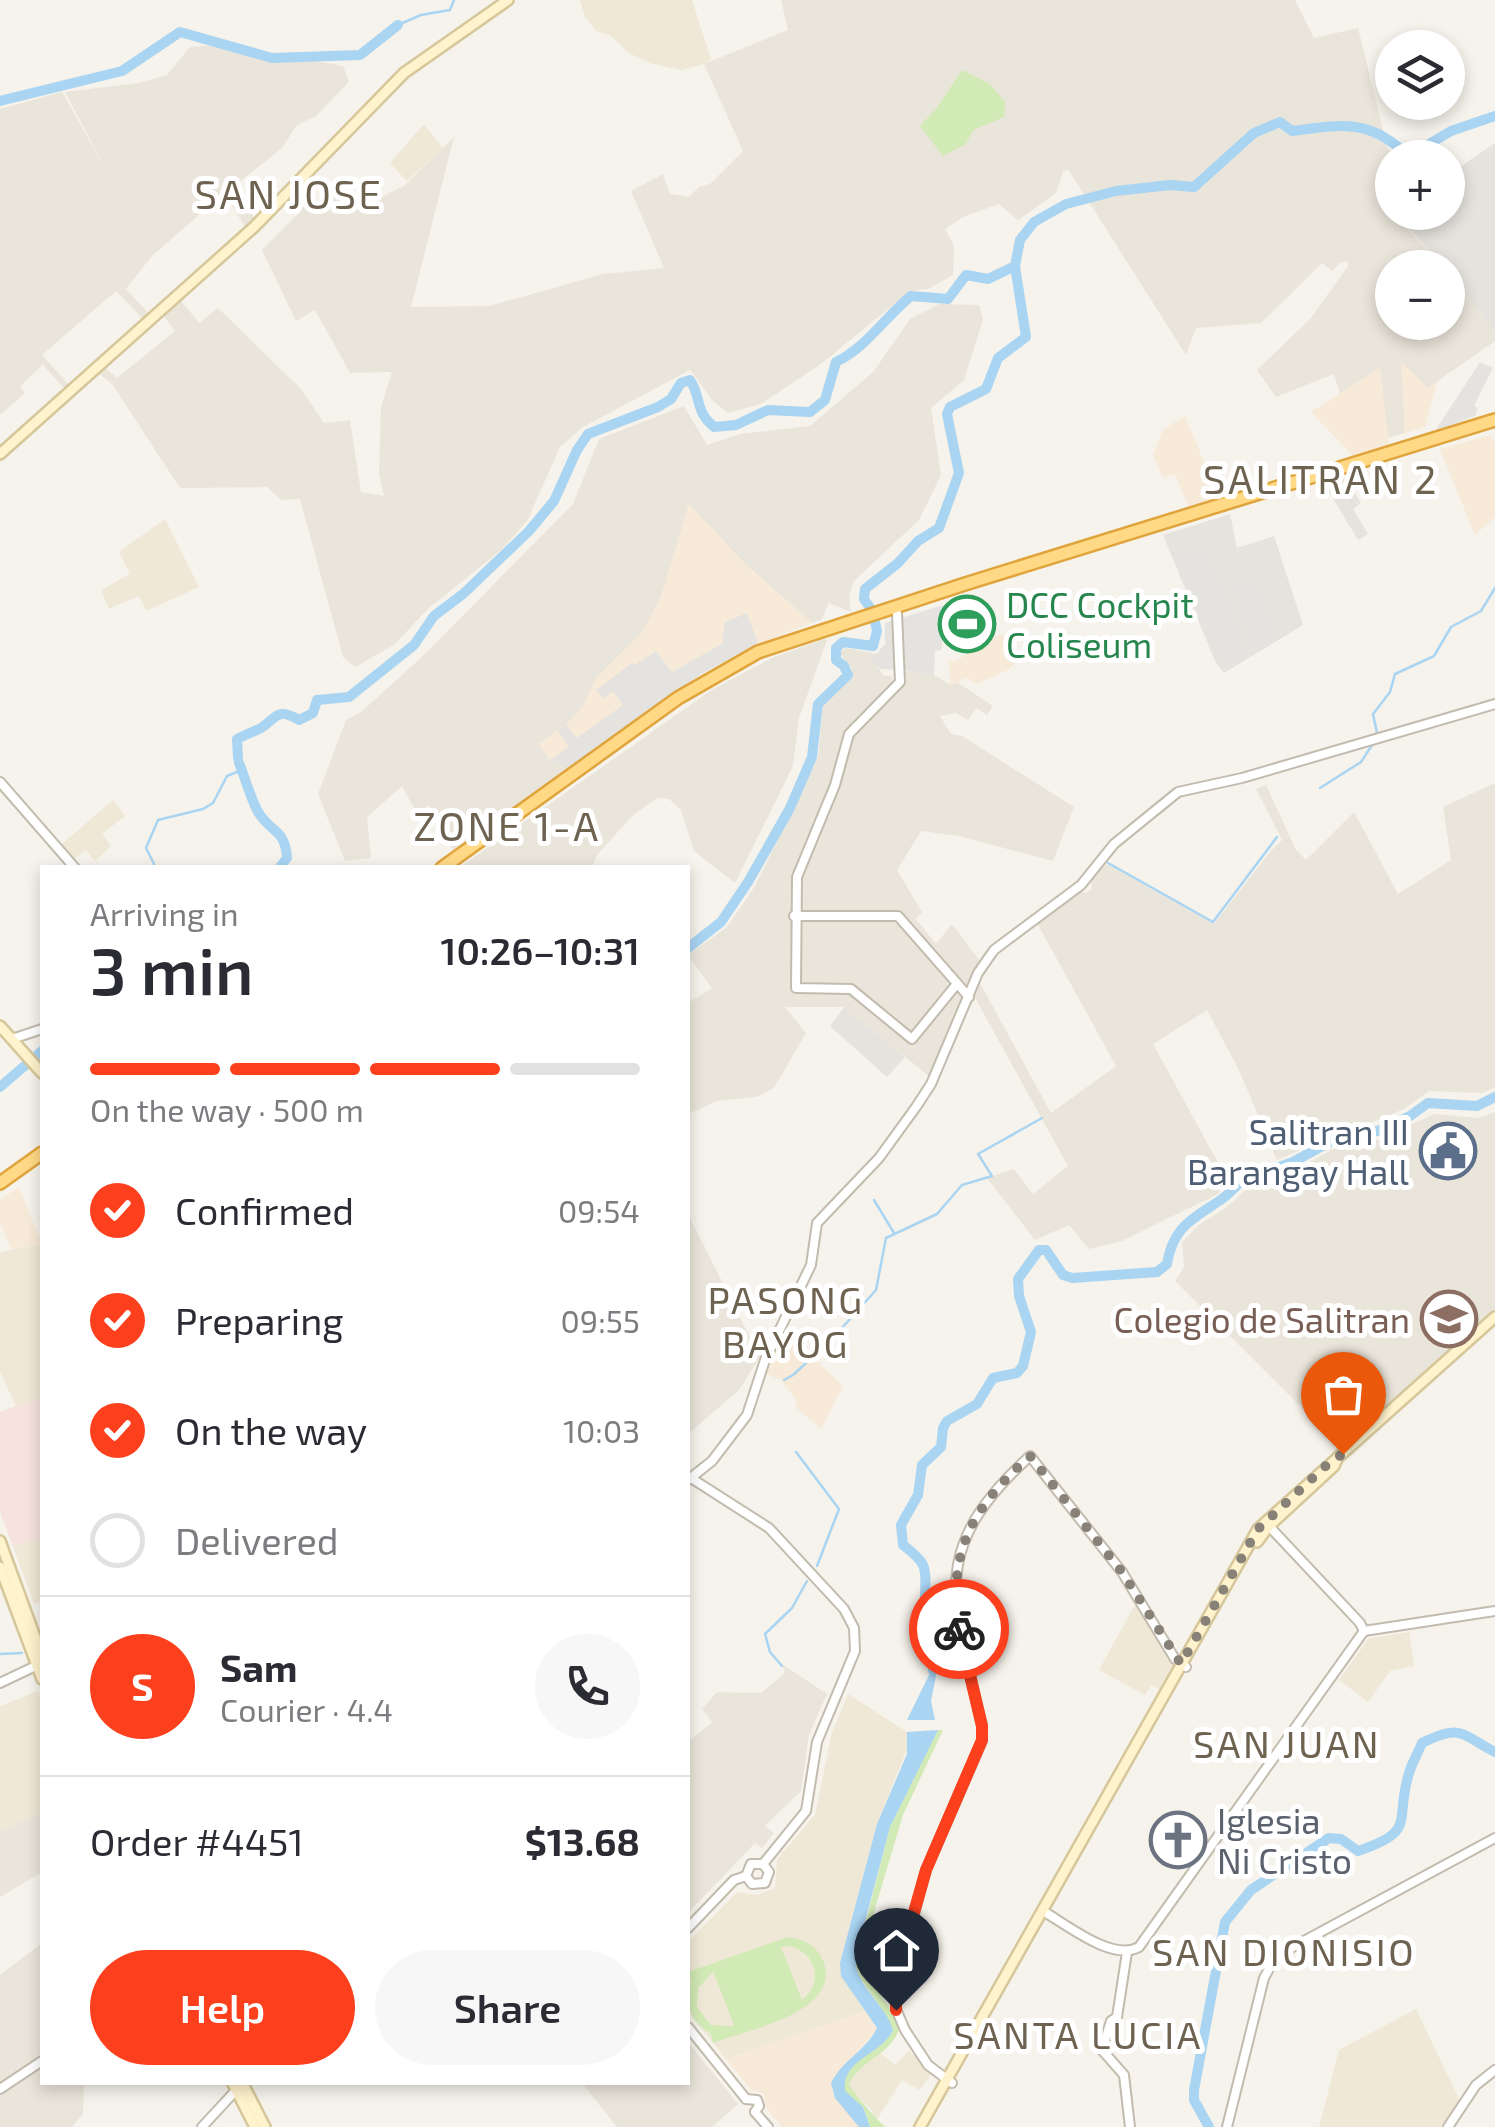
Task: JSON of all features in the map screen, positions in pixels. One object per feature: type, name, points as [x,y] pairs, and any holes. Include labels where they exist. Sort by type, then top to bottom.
[{"type":"highway","points":[[882,614],[1495,423]]},
{"type":"highway","points":[[446,865],[678,698],[718,672],[786,641],[1495,423]]},
{"type":"highway","points":[[457,865],[710,685],[788,648],[866,619]]},
{"type":"highway","points":[[0,1183],[40,1154]]},
{"type":"highway","points":[[0,1191],[40,1162]]},
{"type":"main road","points":[[0,454],[254,228],[404,73],[508,0]]},
{"type":"main road","points":[[0,1026],[40,1070]]},
{"type":"main road","points":[[924,2127],[1183,1665],[1267,1524],[1330,1462],[1338,1459],[1495,1316]]},
{"type":"main road","points":[[0,1540],[40,1658]]},
{"type":"main road","points":[[0,1567],[40,1659]]},
{"type":"main road","points":[[239,2086],[255,2127]]},
{"type":"main road","points":[[239,2086],[265,2127]]},
{"type":"street","points":[[896,612],[900,682],[848,734],[836,785],[797,877],[796,988],[851,990],[912,1039],[956,985]]},
{"type":"street","points":[[690,1478],[712,1461],[748,1414],[765,1360],[810,1268],[820,1218],[879,1158],[931,1084],[978,973],[994,950],[1081,885],[1114,844],[1178,792],[1242,778],[1495,704]]},
{"type":"street","points":[[0,782],[71,865]]},
{"type":"street","points":[[794,916],[898,916],[969,997]]},
{"type":"street","points":[[12,1038],[40,1030]]},
{"type":"street","points":[[950,2082],[928,2064],[905,2030],[896,2010],[894,1984],[926,1870],[975,1761],[982,1733],[960,1639],[957,1564],[986,1500],[1030,1456],[1122,1572],[1183,1665]]},
{"type":"street","points":[[690,1480],[770,1528],[844,1608],[854,1628],[854,1651],[822,1727],[806,1811],[764,1864]]},
{"type":"street","points":[[1267,1524],[1364,1631]]},
{"type":"street","points":[[1045,1913],[1112,1951],[1128,1952],[1138,1947],[1364,1631],[1495,1611]]},
{"type":"street","points":[[0,1684],[40,1662]]},
{"type":"street","points":[[1227,2127],[1264,1978],[1276,1956],[1495,1838]]},
{"type":"street","points":[[690,1926],[734,1880],[746,1876],[751,1864],[764,1864]]},
{"type":"street","points":[[746,1876],[752,1884],[762,1884],[769,1875],[764,1864]]},
{"type":"street","points":[[1128,1952],[1117,2016],[1102,2050],[1124,2075],[1130,2127]]},
{"type":"street","points":[[690,2030],[746,2100],[753,2098],[758,2102],[755,2112],[768,2127]]},
{"type":"street","points":[[0,2089],[40,2062]]},
{"type":"street","points":[[1448,2127],[1476,2085],[1495,2070]]},
{"type":"street","points":[[205,2127],[239,2086]]},
{"type":"shaded area","points":[[580,0],[692,0],[711,59],[681,70],[649,63],[629,53],[611,36],[596,31],[585,17]]},
{"type":"shaded area","points":[[781,0],[1295,0],[1314,38],[1358,28],[1375,97],[1375,120],[1381,120],[1386,140],[1375,140],[1375,230],[1409,230],[1428,250],[1375,250],[1375,340],[1465,340],[1465,293],[1495,331],[1495,341],[1428,388],[1402,364],[1405,433],[1388,438],[1380,368],[1340,394],[1334,374],[1276,397],[1257,370],[1310,319],[1348,266],[1347,261],[1332,271],[1322,263],[1261,323],[1196,328],[1186,355],[1068,169],[1063,172],[1056,193],[1018,220],[999,204],[963,217],[945,229],[954,246],[953,275],[928,289],[910,291],[821,364],[761,404],[728,413],[713,401],[690,370],[583,427],[560,447],[527,521],[501,550],[428,609],[394,645],[355,667],[343,657],[300,499],[281,500],[267,487],[180,488],[112,384],[97,372],[103,366],[117,378],[175,331],[162,314],[179,298],[199,323],[218,308],[301,389],[324,423],[350,420],[361,492],[384,496],[379,474],[381,407],[392,372],[350,373],[315,310],[296,321],[262,250],[300,212],[287,199],[298,188],[316,206],[338,191],[354,210],[404,186],[454,137],[411,307],[489,306],[603,274],[664,268],[631,191],[663,174],[670,194],[689,197],[699,187],[710,184],[743,151],[704,64],[788,30]]},
{"type":"shaded area","points":[[220,45],[343,66],[349,82],[316,116],[297,125],[281,149],[235,185],[254,218],[246,228],[224,193],[152,256],[126,289],[150,315],[143,319],[116,291],[42,355],[68,384],[64,388],[43,365],[20,386],[25,393],[0,415],[0,109],[62,92],[107,172],[65,92],[138,83],[167,75],[190,47]]},
{"type":"shaded area","points":[[424,124],[443,148],[407,181],[390,163]]},
{"type":"shaded area","points":[[1495,143],[1495,331],[1465,293],[1465,250],[1429,250],[1410,230],[1465,230],[1465,163]]},
{"type":"shaded area","points":[[939,304],[979,305],[983,320],[964,380],[931,408],[941,475],[919,520],[854,581],[849,595],[851,612],[829,603],[821,620],[812,623],[746,565],[689,505],[661,597],[642,633],[596,678],[583,707],[539,744],[550,760],[567,769],[453,850],[429,805],[417,814],[402,786],[367,817],[371,858],[345,861],[318,794],[346,720],[361,712],[424,655],[573,504],[599,439],[684,406],[707,445],[740,434],[810,426],[874,371],[910,319]]},
{"type":"shaded area","points":[[1401,362],[1428,388],[1437,382],[1425,427],[1405,433]]},
{"type":"shaded area","points":[[1480,362],[1493,368],[1474,406],[1478,408],[1475,416],[1435,431]]},
{"type":"shaded area","points":[[1380,368],[1389,445],[1353,456],[1311,412]]},
{"type":"shaded area","points":[[1185,416],[1219,498],[1189,508],[1175,474],[1163,478],[1153,455],[1163,430]]},
{"type":"shaded area","points":[[1490,435],[1495,442],[1495,517],[1475,535],[1440,449]]},
{"type":"shaded area","points":[[1345,478],[1361,503],[1353,509],[1368,534],[1358,540],[1325,485]]},
{"type":"shaded area","points":[[689,504],[746,565],[812,623],[758,644],[701,674],[567,769],[550,760],[539,744],[583,707],[596,678],[642,633],[661,597]]},
{"type":"shaded area","points":[[1230,514],[1237,548],[1274,536],[1303,625],[1224,673],[1215,661],[1163,535]]},
{"type":"shaded area","points":[[165,519],[199,587],[146,611],[139,596],[109,609],[101,590],[130,574],[119,552]]},
{"type":"shaded area","points":[[1205,547],[1216,586],[1222,585],[1246,659],[1232,668],[1224,656],[1218,658],[1176,556]]},
{"type":"shaded area","points":[[1237,582],[1240,589],[1257,583],[1275,642],[1255,654],[1241,610],[1245,609],[1242,599],[1238,599],[1233,583]]},
{"type":"shaded area","points":[[950,603],[954,613],[943,617],[942,650],[935,651],[934,676],[880,669],[871,660],[885,644],[885,623]]},
{"type":"shaded area","points":[[747,613],[758,644],[701,674],[567,769],[550,760],[569,747],[558,731],[566,725],[577,738],[623,705],[613,691],[603,699],[596,690],[632,663],[635,665],[656,651],[672,672],[722,644],[725,622]]},
{"type":"shaded area","points":[[1001,634],[1022,657],[1008,670],[977,684],[966,678],[950,685],[949,662]]},
{"type":"shaded area","points":[[827,640],[799,718],[793,766],[735,883],[694,851],[681,810],[669,799],[657,798],[633,815],[597,855],[593,865],[463,865],[713,689],[772,658]]},
{"type":"shaded area","points":[[846,648],[877,654],[872,660],[893,682],[908,670],[938,677],[950,685],[957,682],[993,706],[987,715],[976,708],[968,720],[956,713],[940,716],[951,734],[962,736],[1074,807],[1053,861],[959,836],[921,831],[897,870],[922,912],[916,919],[936,944],[952,924],[979,960],[930,1077],[844,1007],[785,1007],[806,1033],[774,1088],[756,1097],[717,1101],[690,1113],[690,1002],[712,988],[690,954],[727,927],[755,886],[818,757],[823,705],[850,679],[852,668],[839,653]]},
{"type":"shaded area","points":[[1495,783],[1495,1087],[1482,1093],[1429,1091],[1404,1109],[1365,1125],[1340,1125],[1305,1148],[1277,1160],[1239,1070],[1207,1010],[1153,1044],[1227,1179],[1218,1194],[1122,1241],[1089,1249],[1069,1225],[1035,1240],[987,1178],[1014,1169],[1033,1194],[1068,1166],[974,996],[980,983],[1051,1113],[1116,1066],[1037,923],[1080,890],[1086,893],[1092,889],[1091,879],[1107,864],[1214,924],[1282,840],[1256,789],[1266,785],[1296,850],[1306,860],[1354,812],[1398,894],[1451,860],[1443,807]]},
{"type":"shaded area","points":[[113,800],[125,816],[102,834],[111,846],[95,861],[86,850],[74,859],[62,844]]},
{"type":"shaded area","points":[[844,1007],[905,1057],[887,1077],[830,1026]]},
{"type":"shaded area","points":[[1495,1112],[1495,1309],[1342,1448],[1175,1281],[1184,1267],[1182,1242],[1250,1186],[1279,1179],[1337,1147],[1363,1146],[1434,1114],[1479,1118]]},
{"type":"shaded area","points":[[19,1187],[40,1244],[11,1249],[0,1223],[0,1200]]},
{"type":"shaded area","points":[[690,1218],[760,1357],[739,1390],[690,1432]]},
{"type":"shaded area","points":[[40,1244],[40,1602],[34,1604],[0,1511],[0,1412],[16,1406],[0,1372],[0,1252]]},
{"type":"shaded area","points":[[785,1330],[843,1386],[821,1429],[795,1407],[798,1403],[781,1380],[766,1374]]},
{"type":"shaded area","points":[[40,1399],[40,1544],[38,1539],[13,1547],[0,1511],[0,1412]]},
{"type":"shaded area","points":[[1137,1601],[1175,1667],[1162,1691],[1151,1685],[1145,1695],[1099,1670]]},
{"type":"shaded area","points":[[1409,1632],[1414,1666],[1390,1671],[1368,1702],[1339,1680],[1369,1638]]},
{"type":"shaded area","points":[[782,1664],[827,1694],[809,1735],[801,1791],[765,1826],[774,1833],[762,1848],[755,1843],[690,1911],[690,1739],[712,1722],[702,1709],[717,1692],[761,1693],[785,1673]]},
{"type":"shaded area","points":[[38,1691],[40,1698],[40,1813],[0,1831],[0,1706]]},
{"type":"shaded area","points":[[848,1694],[907,1732],[909,1744],[877,1824],[840,1963],[848,1986],[867,2010],[726,2059],[690,2014],[690,1940],[737,1892],[757,1895],[775,1888],[777,1859],[815,1815],[832,1732]]},
{"type":"shaded area","points":[[40,1813],[40,1873],[0,1897],[0,1831]]},
{"type":"shaded area","points":[[40,1945],[40,2085],[84,2085],[83,2114],[72,2127],[0,2127],[0,1975]]},
{"type":"shaded area","points":[[1416,2009],[1460,2101],[1444,2127],[1319,2127],[1339,2050]]},
{"type":"shaded area","points":[[867,2010],[877,2030],[833,2079],[835,2098],[859,2127],[782,2127],[767,2109],[763,2094],[750,2089],[726,2059]]},
{"type":"shaded area","points":[[690,2044],[738,2104],[712,2127],[617,2127],[584,2085],[690,2085]]},
{"type":"shaded area","points":[[909,2051],[932,2072],[920,2090],[902,2080],[876,2121],[849,2083],[858,2067],[880,2053],[895,2065]]},
{"type":"green space","points":[[962,70],[990,84],[1005,102],[1004,117],[973,130],[966,144],[943,156],[920,126]]},
{"type":"green space","points":[[938,1730],[943,1730],[903,1815],[859,1962],[899,2029],[890,2045],[849,2083],[886,2127],[870,2127],[863,2107],[844,2091],[845,2081],[854,2065],[892,2033],[855,1964],[890,1827]]},
{"type":"green space","points":[[788,1937],[814,1948],[824,1963],[825,1980],[818,1995],[805,2007],[713,2043],[711,2034],[690,2011],[690,1971]],"holes":[[[781,1947],[799,1950],[811,1962],[815,1977],[802,2000]],[[714,1973],[734,2026],[711,2025],[697,2007],[698,1988]]]},
{"type":"water","points":[[922,1587],[929,1589],[928,1624],[937,1671],[931,1701],[935,1720],[907,1720],[929,1675],[920,1621]]},
{"type":"water","points":[[938,1730],[890,1827],[856,1956],[859,1976],[893,2030],[849,2071],[845,2080],[845,2091],[863,2107],[870,2127],[859,2127],[835,2098],[831,2083],[877,2028],[841,1976],[840,1963],[877,1824],[907,1754],[907,1732]]},
{"type":"waterway","points":[[398,25],[421,15],[450,10],[454,0]]},
{"type":"waterway","points":[[0,101],[122,71],[180,32],[272,58],[360,55],[398,25]]},
{"type":"waterway","points":[[871,609],[864,599],[865,589],[918,541],[939,528],[959,473],[947,414],[950,407],[986,389],[998,358],[1026,337],[1015,266],[1020,240],[1034,222],[1066,204],[1116,191],[1170,185],[1194,187],[1254,133],[1280,122],[1292,131],[1338,126],[1364,129],[1404,152],[1419,150],[1451,131],[1495,116]]},
{"type":"waterway","points":[[238,758],[237,739],[278,715],[299,720],[313,713],[317,700],[349,697],[414,645],[434,616],[529,531],[554,501],[588,434],[658,407],[671,399],[681,383],[690,380],[704,415],[714,427],[736,425],[768,410],[810,412],[825,400],[836,362],[857,349],[911,296],[948,299],[966,275],[988,279],[1015,266]]},
{"type":"waterway","points":[[1377,733],[1373,714],[1390,692],[1395,674],[1434,656],[1451,627],[1481,611],[1495,588]]},
{"type":"waterway","points":[[690,946],[721,922],[790,808],[812,757],[818,704],[848,675],[836,660],[836,648],[843,642],[873,646],[875,622]]},
{"type":"waterway","points":[[1320,788],[1361,762],[1374,742]]},
{"type":"waterway","points":[[239,763],[257,810],[280,835],[286,848],[287,858],[281,865]]},
{"type":"waterway","points":[[154,865],[146,848],[158,820],[203,809],[213,803],[227,776],[242,770]]},
{"type":"waterway","points":[[1108,863],[1213,922],[1277,837]]},
{"type":"waterway","points":[[0,1087],[40,1053]]},
{"type":"waterway","points":[[925,1597],[924,1567],[903,1545],[901,1525],[918,1495],[922,1465],[941,1447],[947,1421],[977,1404],[993,1378],[1017,1373],[1023,1366],[1031,1332],[1019,1296],[1018,1279],[1039,1250],[1046,1250],[1063,1275],[1072,1278],[1157,1272],[1167,1264],[1179,1232],[1252,1171],[1268,1171],[1293,1162],[1344,1134],[1358,1137],[1380,1130],[1428,1103],[1477,1106],[1495,1097]]},
{"type":"waterway","points":[[833,1338],[876,1290],[886,1238],[937,1214],[962,1185],[992,1176],[978,1154],[1042,1118]]},
{"type":"waterway","points":[[874,1200],[894,1233]]},
{"type":"waterway","points":[[784,1380],[829,1342]]},
{"type":"waterway","points":[[796,1452],[839,1509],[817,1566]]},
{"type":"waterway","points":[[782,1666],[770,1652],[765,1634],[792,1608],[807,1581]]},
{"type":"waterway","points":[[0,1654],[22,1653]]},
{"type":"waterway","points":[[1209,2127],[1194,2100],[1194,2090],[1225,1922],[1251,1890],[1329,1838],[1341,1839],[1358,1851],[1397,1830],[1409,1773],[1422,1743],[1454,1733],[1468,1736],[1495,1752]]},
{"type":"way so far","points":[[959,1629],[955,1584],[959,1554],[986,1500],[1030,1456],[1122,1572],[1181,1664],[1258,1529],[1343,1454]]},
{"type":"place","name":"DCC Cockpit Coliseum","points":[[967,624]]},
{"type":"place","name":"Salitran III Barangay Hall","points":[[1448,1151]]},
{"type":"place","name":"Colegio de Salitran","points":[[1449,1319]]},
{"type":"place","name":"Iglesia Ni Cristo","points":[[1178,1840]]},
{"type":"district","name":"SAN JOSE","points":[[289,193]]},
{"type":"district","name":"SALITRAN 2","points":[[1321,478]]},
{"type":"district","name":"ZONE 1-A","points":[[507,825]]},
{"type":"district","name":"PASONG BAYOG","points":[[786,1321]]},
{"type":"district","name":"SAN JUAN","points":[[1287,1743]]},
{"type":"district","name":"SAN DIONISIO","points":[[1284,1951]]},
{"type":"district","name":"SANTA LUCIA","points":[[1078,2034]]},
{"type":"route","points":[[896,2010],[894,1984],[926,1870],[982,1740],[959,1629]]}]
